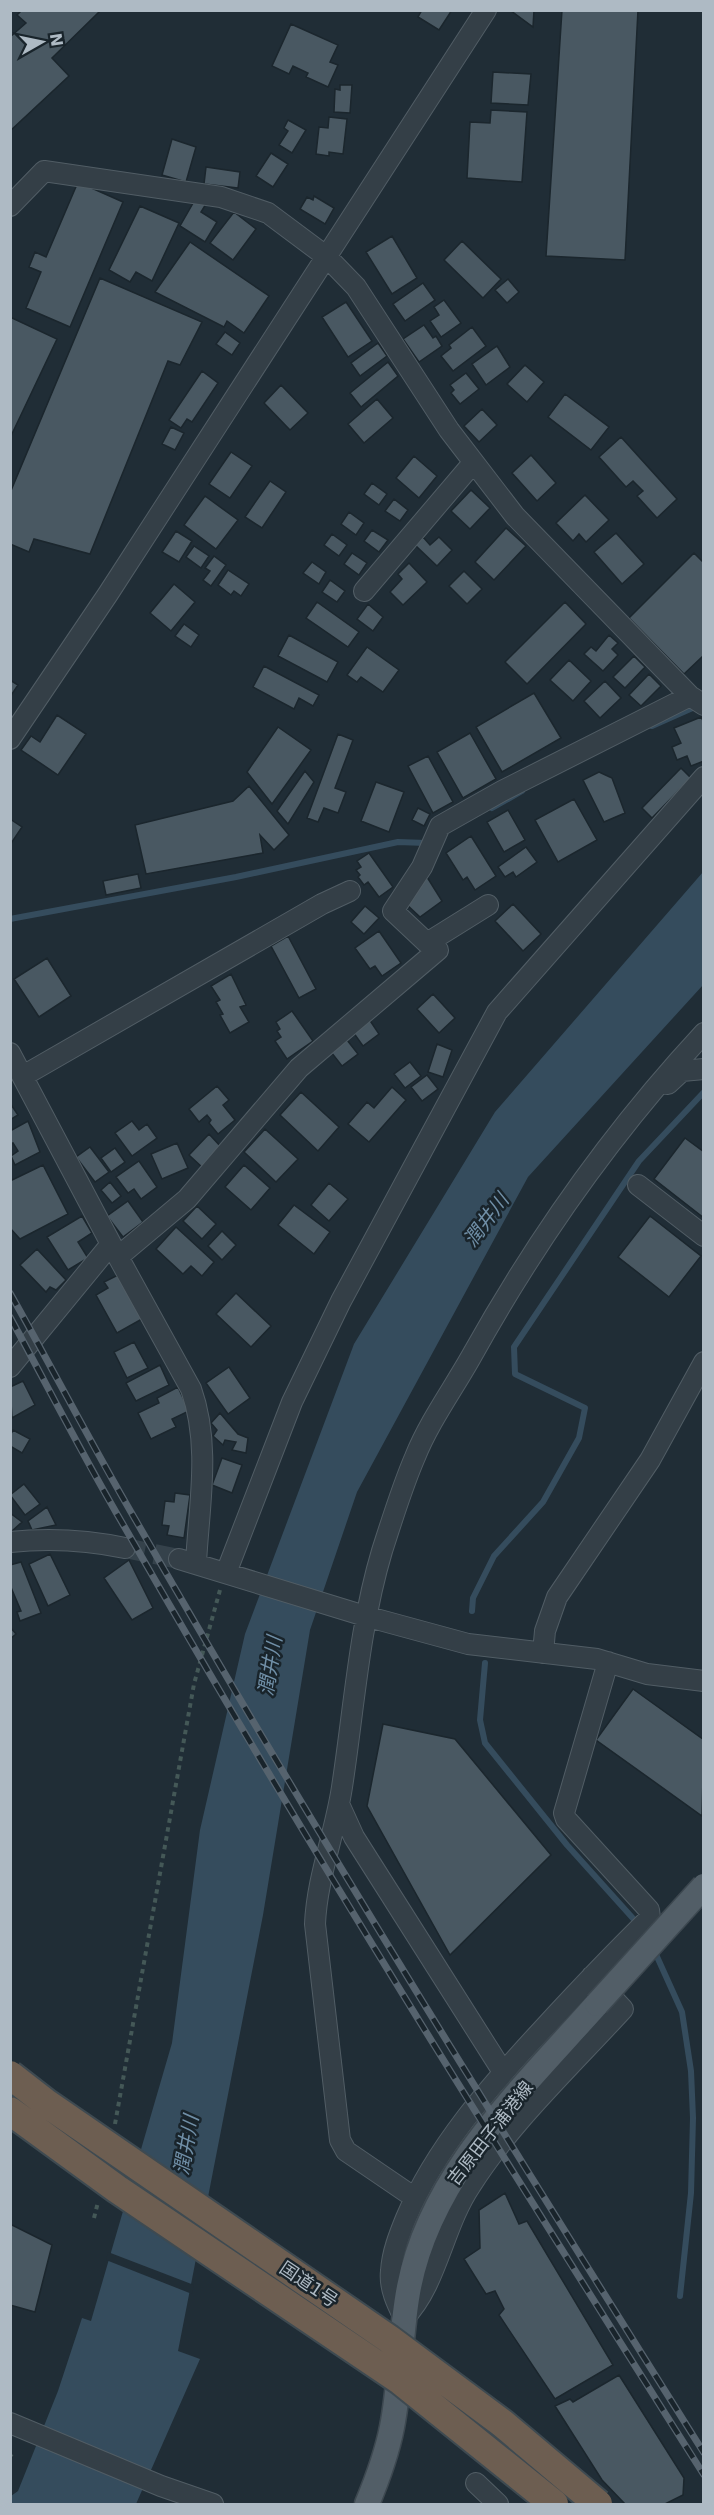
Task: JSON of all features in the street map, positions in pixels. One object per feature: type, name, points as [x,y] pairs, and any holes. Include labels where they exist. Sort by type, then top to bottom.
[{"type":"highway","name":"国道1号","points":[[10,2075],[46,2103],[389,2339],[502,2423],[598,2505]]},
{"type":"highway","name":"国道1号","points":[[10,2111],[117,2190],[401,2381],[554,2505]]},
{"type":"main road","name":"吉原田子浦港線","points":[[367,2505],[392,2428],[409,2286],[424,2234],[452,2177],[503,2111],[704,1886]]},
{"type":"street","points":[[10,739],[327,257],[486,10]]},
{"type":"street","points":[[10,206],[44,171],[221,197],[268,213],[327,257],[356,287],[449,430],[472,463],[515,516],[696,700],[502,791],[440,826],[422,867],[393,911],[427,943],[438,950],[299,1068],[187,1199],[115,1250],[10,1367]]},
{"type":"street","points":[[364,591],[472,463]]},
{"type":"street","points":[[226,1573],[297,1391],[341,1301],[497,1012],[704,777]]},
{"type":"street","points":[[23,1076],[322,904],[350,891]]},
{"type":"street","points":[[427,943],[488,905]]},
{"type":"street","points":[[415,2198],[346,2151],[340,2140],[315,1924],[316,1904],[330,1834],[339,1804],[365,1616],[382,1552],[416,1456],[536,1247],[581,1183],[642,1104],[704,1033]]},
{"type":"street","points":[[10,1053],[191,1389],[200,1413],[202,1466],[188,1562],[365,1616],[468,1644],[618,1664],[647,1674],[704,1681]]},
{"type":"street","points":[[642,1104],[682,1071],[704,1069]]},
{"type":"street","points":[[638,1185],[704,1236]]},
{"type":"street","points":[[543,1653],[545,1631],[557,1597],[650,1460],[704,1362]]},
{"type":"street","points":[[10,1542],[61,1540],[94,1542],[124,1548]]},
{"type":"street","points":[[592,1976],[623,2009],[519,2123],[475,2179],[450,2223],[425,2290],[416,2307],[404,2319],[396,2302],[391,2271],[397,2240],[415,2198],[447,2144],[503,2072],[592,1976],[650,1918],[649,1910],[566,1819],[564,1813],[618,1664]]},
{"type":"street","points":[[339,1804],[354,1837],[503,2072]]},
{"type":"street","points":[[18,2426],[161,2486],[213,2505]]},
{"type":"street","points":[[476,2483],[498,2505]]},
{"type":"path","points":[[114,2126],[194,1684],[226,1573]]},
{"type":"path","points":[[94,2218],[99,2195]]},
{"type":"water","name":"潤井川","points":[[703,872],[703,985],[528,1177],[357,1492],[310,1630],[263,1915],[178,2351],[200,2359],[136,2504],[11,2504],[11,2496],[18,2491],[58,2391],[82,2318],[91,2321],[172,2043],[200,1830],[245,1634],[354,1344],[495,1112]]},
{"type":"pier","points":[[108,2252],[194,2285],[192,2294],[106,2260]]},
{"type":"building","points":[[22,10],[101,10],[52,58],[69,76],[10,131],[10,37],[26,23],[17,15]]},
{"type":"building","points":[[422,10],[452,10],[439,30],[418,17]]},
{"type":"building","points":[[510,10],[534,10],[533,27]]},
{"type":"building","points":[[562,10],[638,10],[625,260],[546,256]]},
{"type":"building","points":[[291,24],[338,45],[330,62],[338,65],[328,87],[306,77],[308,73],[293,66],[289,74],[272,66]]},
{"type":"building","points":[[493,72],[531,74],[528,105],[491,103]]},
{"type":"building","points":[[340,85],[352,85],[350,113],[334,112],[335,89],[340,90]]},
{"type":"building","points":[[491,110],[527,112],[522,182],[467,178],[470,122],[490,123]]},
{"type":"building","points":[[329,117],[347,119],[343,154],[329,152],[329,156],[316,154],[319,127],[328,128]]},
{"type":"building","points":[[288,120],[306,130],[292,153],[279,145],[288,131],[284,128]]},
{"type":"building","points":[[172,139],[196,147],[186,182],[162,175]]},
{"type":"building","points":[[271,153],[288,164],[273,187],[256,176]]},
{"type":"building","points":[[206,167],[240,172],[238,188],[204,184]]},
{"type":"building","points":[[78,182],[123,202],[70,327],[26,308],[41,272],[29,267],[35,252],[46,257]]},
{"type":"building","points":[[314,196],[334,208],[325,224],[300,209],[307,197],[313,200]]},
{"type":"building","points":[[196,198],[206,204],[201,212],[217,222],[205,242],[180,226]]},
{"type":"building","points":[[140,206],[179,223],[152,281],[136,272],[130,282],[109,270]]},
{"type":"building","points":[[234,212],[256,229],[233,260],[210,243]]},
{"type":"building","points":[[392,236],[417,278],[392,294],[366,252]]},
{"type":"building","points":[[462,241],[501,279],[483,298],[444,260]]},
{"type":"building","points":[[190,242],[269,296],[244,333],[227,321],[224,327],[155,292]]},
{"type":"building","points":[[100,278],[202,322],[180,365],[168,361],[90,554],[34,539],[29,552],[10,544],[10,493]]},
{"type":"building","points":[[508,279],[519,292],[507,303],[495,290]]},
{"type":"building","points":[[423,283],[435,300],[405,321],[393,304]]},
{"type":"building","points":[[444,300],[461,323],[441,337],[430,321],[439,315],[434,307]]},
{"type":"building","points":[[346,302],[372,341],[348,357],[322,317]]},
{"type":"building","points":[[10,317],[57,339],[10,438]]},
{"type":"building","points":[[424,325],[433,338],[436,336],[442,346],[419,362],[403,339]]},
{"type":"building","points":[[472,327],[486,346],[453,371],[441,356],[451,348],[449,345]]},
{"type":"building","points":[[225,332],[240,343],[232,355],[216,344]]},
{"type":"building","points":[[378,343],[387,356],[360,376],[351,363]]},
{"type":"building","points":[[497,346],[510,367],[486,385],[472,364]]},
{"type":"building","points":[[388,362],[398,376],[361,407],[350,393]]},
{"type":"building","points":[[525,365],[544,382],[527,402],[507,384]]},
{"type":"building","points":[[202,371],[218,383],[192,422],[187,419],[181,428],[169,420]]},
{"type":"building","points":[[466,373],[479,389],[460,404],[451,393],[454,390],[450,385]]},
{"type":"building","points":[[281,385],[308,413],[290,430],[264,403]]},
{"type":"building","points":[[565,394],[609,427],[591,450],[548,417]]},
{"type":"building","points":[[377,399],[393,418],[364,443],[348,424]]},
{"type":"building","points":[[482,409],[497,425],[479,442],[464,426]]},
{"type":"building","points":[[171,427],[184,433],[175,450],[162,444]]},
{"type":"building","points":[[621,437],[677,499],[657,518],[637,496],[643,491],[633,481],[626,487],[599,457]]},
{"type":"building","points":[[231,452],[252,466],[230,498],[209,484]]},
{"type":"building","points":[[531,455],[556,483],[537,501],[512,473]]},
{"type":"building","points":[[414,456],[437,476],[419,498],[396,478]]},
{"type":"building","points":[[270,481],[286,492],[262,528],[245,517]]},
{"type":"building","points":[[372,483],[387,494],[379,505],[364,494]]},
{"type":"building","points":[[471,490],[490,508],[470,529],[451,511]]},
{"type":"building","points":[[585,495],[609,520],[586,542],[579,534],[573,541],[556,523]]},
{"type":"building","points":[[205,496],[238,520],[216,549],[184,525]]},
{"type":"building","points":[[394,499],[408,510],[400,521],[385,511]]},
{"type":"building","points":[[349,512],[364,523],[356,535],[341,524]]},
{"type":"building","points":[[506,528],[526,546],[494,580],[475,562]]},
{"type":"building","points":[[372,530],[388,540],[379,552],[364,541]]},
{"type":"building","points":[[176,531],[192,541],[179,562],[162,552]]},
{"type":"building","points":[[616,533],[644,564],[622,584],[594,552]]},
{"type":"building","points":[[332,534],[347,545],[339,556],[324,545]]},
{"type":"building","points":[[423,537],[430,545],[439,537],[452,550],[437,566],[415,545]]},
{"type":"building","points":[[194,546],[209,556],[201,568],[186,557]]},
{"type":"building","points":[[352,553],[367,563],[359,575],[344,564]]},
{"type":"building","points":[[694,553],[704,563],[704,655],[684,674],[629,618]]},
{"type":"building","points":[[214,556],[226,565],[211,586],[203,580],[210,571],[205,568]]},
{"type":"building","points":[[312,562],[326,572],[319,584],[303,573]]},
{"type":"building","points":[[409,563],[427,582],[403,605],[390,592],[402,579],[398,574]]},
{"type":"building","points":[[228,570],[249,584],[241,596],[234,591],[231,595],[218,585]]},
{"type":"building","points":[[464,571],[482,589],[467,604],[449,586]]},
{"type":"building","points":[[330,580],[345,591],[337,602],[322,592]]},
{"type":"building","points":[[174,584],[195,602],[171,631],[150,613]]},
{"type":"building","points":[[317,602],[359,632],[348,647],[306,618]]},
{"type":"building","points":[[565,602],[586,624],[527,684],[505,662]]},
{"type":"building","points":[[368,604],[383,617],[373,631],[357,619]]},
{"type":"building","points":[[184,624],[199,635],[191,647],[175,636]]},
{"type":"building","points":[[289,635],[338,662],[327,682],[278,656]]},
{"type":"building","points":[[609,635],[618,643],[612,649],[618,655],[603,671],[584,654],[591,647],[596,651]]},
{"type":"building","points":[[367,647],[399,670],[383,692],[361,677],[357,682],[347,675]]},
{"type":"building","points":[[634,656],[645,667],[625,688],[613,677]]},
{"type":"building","points":[[569,660],[591,681],[573,701],[550,680]]},
{"type":"building","points":[[264,666],[319,695],[313,706],[299,698],[294,709],[253,687]]},
{"type":"building","points":[[649,674],[661,686],[641,706],[629,695]]},
{"type":"building","points":[[10,680],[18,685],[10,697]]},
{"type":"building","points":[[605,681],[621,698],[600,718],[584,701]]},
{"type":"building","points":[[534,693],[561,738],[502,772],[476,727]]},
{"type":"building","points":[[57,715],[86,734],[58,775],[21,750],[31,736],[40,742]]},
{"type":"building","points":[[701,717],[704,722],[704,761],[691,766],[687,756],[677,760],[672,747],[681,743],[674,728]]},
{"type":"building","points":[[278,727],[311,750],[272,804],[247,772]]},
{"type":"building","points":[[470,733],[496,779],[463,798],[437,752]]},
{"type":"building","points":[[338,734],[353,740],[335,788],[346,792],[338,813],[324,808],[318,822],[307,818]]},
{"type":"building","points":[[428,756],[453,802],[433,813],[408,766]]},
{"type":"building","points":[[681,768],[691,778],[652,818],[642,808]]},
{"type":"building","points":[[305,771],[314,782],[288,824],[277,811]]},
{"type":"building","points":[[599,772],[612,778],[625,813],[604,822],[583,780]]},
{"type":"building","points":[[376,782],[404,792],[389,832],[361,821]]},
{"type":"building","points":[[249,786],[289,835],[274,850],[260,835],[263,853],[146,874],[135,825],[233,801]]},
{"type":"building","points":[[574,799],[597,840],[558,862],[535,820]]},
{"type":"building","points":[[418,808],[430,814],[424,826],[412,820]]},
{"type":"building","points":[[508,810],[525,840],[504,852],[487,822]]},
{"type":"building","points":[[10,819],[22,827],[10,845]]},
{"type":"building","points":[[471,836],[496,876],[475,890],[467,877],[463,880],[446,853]]},
{"type":"building","points":[[526,847],[537,862],[516,877],[513,872],[505,877],[498,867]]},
{"type":"building","points":[[369,853],[393,887],[379,897],[368,882],[364,885],[356,870],[361,867],[357,861]]},
{"type":"building","points":[[138,874],[141,888],[106,895],[103,881]]},
{"type":"building","points":[[427,877],[442,901],[420,917],[404,902]]},
{"type":"building","points":[[513,904],[541,934],[523,951],[495,921]]},
{"type":"building","points":[[365,906],[379,918],[364,934],[351,922]]},
{"type":"building","points":[[379,931],[401,963],[382,976],[375,966],[370,969],[355,948]]},
{"type":"building","points":[[288,936],[316,989],[299,998],[271,946]]},
{"type":"building","points":[[47,958],[71,996],[39,1017],[14,979]]},
{"type":"building","points":[[231,974],[246,1005],[240,1007],[249,1022],[230,1033],[216,1002],[220,1000],[211,986]]},
{"type":"building","points":[[433,994],[455,1018],[439,1033],[417,1009]]},
{"type":"building","points":[[292,1011],[313,1041],[287,1059],[275,1041],[281,1037],[277,1031],[280,1029],[276,1022]]},
{"type":"building","points":[[369,1019],[379,1034],[363,1046],[353,1032]]},
{"type":"building","points":[[347,1040],[358,1054],[342,1066],[331,1052]]},
{"type":"building","points":[[437,1044],[452,1050],[443,1077],[428,1072]]},
{"type":"building","points":[[410,1062],[421,1076],[405,1088],[394,1074]]},
{"type":"building","points":[[427,1075],[438,1089],[422,1101],[411,1087]]},
{"type":"building","points":[[217,1086],[229,1100],[223,1105],[235,1120],[218,1134],[209,1123],[211,1120],[207,1115],[199,1122],[189,1109]]},
{"type":"building","points":[[392,1087],[406,1100],[369,1142],[348,1124],[367,1102],[374,1108]]},
{"type":"building","points":[[301,1092],[339,1127],[318,1151],[280,1115]]},
{"type":"building","points":[[10,1103],[18,1115],[10,1120]]},
{"type":"building","points":[[28,1121],[40,1152],[15,1165],[11,1156],[18,1151],[13,1143],[10,1144],[10,1131]]},
{"type":"building","points":[[132,1121],[139,1130],[147,1124],[157,1138],[132,1156],[115,1133]]},
{"type":"building","points":[[265,1129],[298,1159],[276,1182],[244,1152]]},
{"type":"building","points":[[209,1134],[222,1148],[203,1168],[189,1155]]},
{"type":"building","points":[[685,1138],[704,1152],[704,1218],[654,1179]]},
{"type":"building","points":[[177,1143],[188,1168],[162,1179],[151,1154]]},
{"type":"building","points":[[90,1147],[109,1172],[95,1182],[76,1157]]},
{"type":"building","points":[[115,1148],[125,1162],[111,1172],[101,1158]]},
{"type":"building","points":[[139,1161],[157,1187],[141,1199],[134,1189],[128,1193],[116,1177]]},
{"type":"building","points":[[43,1165],[68,1214],[20,1239],[10,1228],[10,1181]]},
{"type":"building","points":[[244,1165],[270,1188],[251,1210],[225,1187]]},
{"type":"building","points":[[110,1182],[121,1196],[112,1203],[101,1190]]},
{"type":"building","points":[[329,1183],[348,1199],[329,1221],[311,1205]]},
{"type":"building","points":[[128,1201],[143,1222],[123,1237],[107,1216]]},
{"type":"building","points":[[294,1205],[330,1232],[314,1254],[278,1225]]},
{"type":"building","points":[[197,1206],[216,1224],[202,1239],[183,1221]]},
{"type":"building","points":[[82,1216],[92,1233],[78,1242],[88,1258],[68,1270],[47,1237]]},
{"type":"building","points":[[650,1216],[701,1256],[669,1297],[618,1257]]},
{"type":"building","points":[[176,1227],[214,1262],[202,1276],[191,1266],[183,1274],[156,1249]]},
{"type":"building","points":[[222,1231],[236,1245],[222,1260],[208,1246]]},
{"type":"building","points":[[37,1249],[66,1280],[56,1290],[50,1287],[46,1292],[20,1265]]},
{"type":"building","points":[[118,1275],[142,1319],[117,1333],[96,1295],[108,1288],[104,1282]]},
{"type":"building","points":[[236,1293],[271,1326],[251,1347],[216,1314]]},
{"type":"building","points":[[134,1342],[148,1368],[127,1378],[114,1352]]},
{"type":"building","points":[[160,1365],[169,1385],[136,1401],[126,1383]]},
{"type":"building","points":[[229,1367],[250,1398],[228,1414],[206,1383]]},
{"type":"building","points":[[23,1381],[35,1405],[12,1418],[10,1387]]},
{"type":"building","points":[[178,1387],[189,1411],[172,1419],[176,1427],[151,1439],[138,1413],[159,1403],[157,1398]]},
{"type":"building","points":[[220,1413],[238,1434],[248,1438],[246,1453],[232,1450],[236,1442],[225,1440],[223,1445],[213,1436],[217,1430],[211,1423]]},
{"type":"building","points":[[13,1430],[30,1439],[22,1453],[10,1446],[10,1436]]},
{"type":"building","points":[[222,1458],[242,1465],[232,1493],[212,1485]]},
{"type":"building","points":[[24,1484],[40,1504],[25,1515],[10,1495]]},
{"type":"building","points":[[175,1493],[190,1495],[184,1538],[167,1535],[169,1526],[162,1525],[165,1501],[174,1502]]},
{"type":"building","points":[[47,1507],[56,1525],[32,1530],[28,1521]]},
{"type":"building","points":[[10,1513],[22,1522],[12,1531],[10,1530]]},
{"type":"building","points":[[50,1554],[70,1595],[48,1606],[29,1564]]},
{"type":"building","points":[[129,1560],[153,1608],[132,1620],[104,1578]]},
{"type":"building","points":[[21,1562],[41,1613],[20,1621],[17,1612],[21,1611],[10,1585],[10,1565]]},
{"type":"building","points":[[10,1627],[16,1634],[10,1639]]},
{"type":"building","points":[[633,1689],[704,1740],[702,1816],[596,1740]]},
{"type":"building","points":[[383,1724],[455,1739],[551,1855],[450,1955],[367,1806]]},
{"type":"building","points":[[505,2193],[519,2224],[527,2221],[613,2365],[555,2399],[499,2315],[504,2309],[495,2291],[486,2294],[464,2259],[480,2248],[479,2210]]},
{"type":"building","points":[[10,2224],[52,2245],[35,2312],[10,2305]]},
{"type":"building","points":[[619,2375],[684,2478],[683,2495],[665,2504],[625,2504],[602,2480],[555,2406],[570,2399],[573,2402]]},
{"type":"waterway","points":[[652,726],[697,706]]},
{"type":"waterway","points":[[492,808],[522,791]]},
{"type":"waterway","points":[[10,919],[236,877],[398,842],[426,843],[430,841]]},
{"type":"waterway","points":[[472,1611],[473,1598],[494,1556],[543,1502],[579,1438],[585,1408],[515,1374],[514,1347],[639,1161],[704,1092]]},
{"type":"waterway","points":[[485,1663],[480,1720],[485,1743],[567,1845],[638,1924]]},
{"type":"waterway","points":[[654,1950],[682,2012],[691,2071],[693,2118],[691,2193],[680,2296]]},
{"type":"tunnel","points":[[125,1548],[179,1559]]},
{"type":"railway","points":[[10,1293],[119,1491],[273,1755],[486,2105],[704,2453]]},
{"type":"railway","points":[[10,1317],[109,1500],[264,1766],[482,2122],[704,2475]]}]
